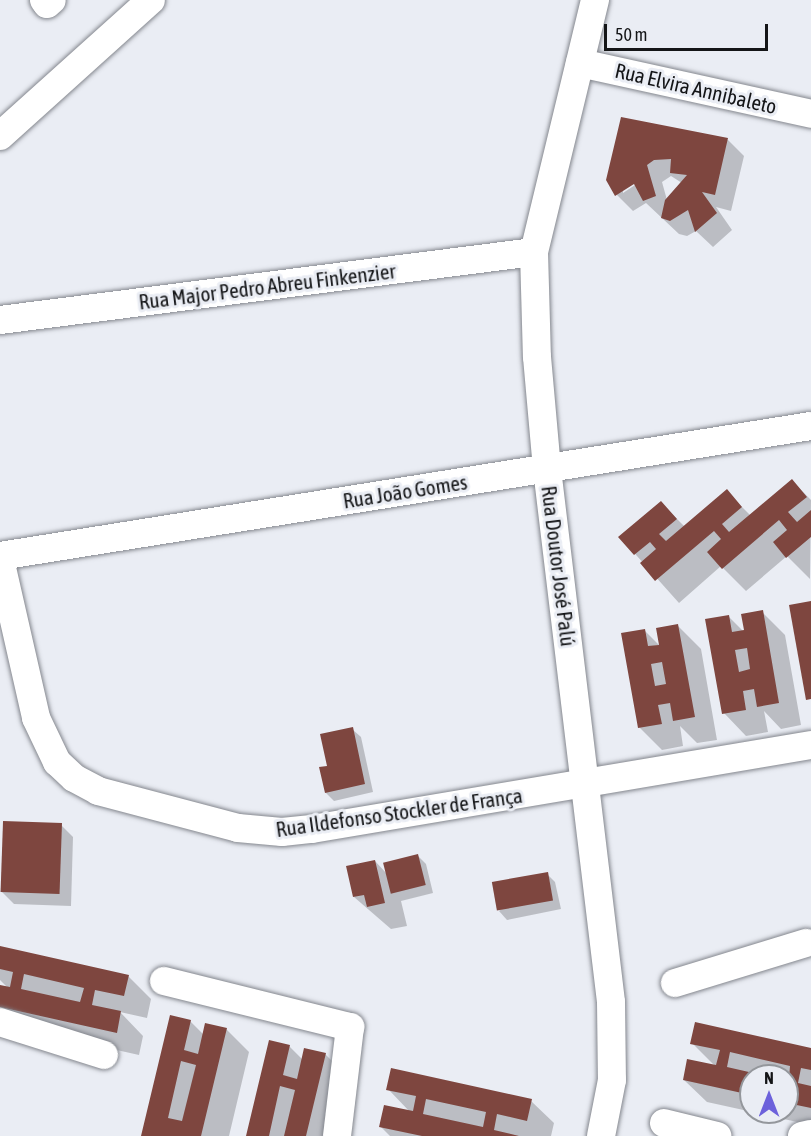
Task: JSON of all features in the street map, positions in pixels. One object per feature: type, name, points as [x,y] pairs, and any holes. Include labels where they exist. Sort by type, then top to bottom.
[{"type":"street","points":[[44,0],[47,4],[52,0]]},
{"type":"street","points":[[0,136],[151,0]]},
{"type":"street","name":"Rua Doutor José Palú","points":[[595,0],[534,252],[537,357],[547,469],[609,973],[614,1045],[612,1080],[601,1136]]},
{"type":"street","name":"Rua Elvira Annibaleto","points":[[580,63],[811,114]]},
{"type":"street","name":"Rua Major Pedro Abreu Finkenzier","points":[[0,320],[534,252]]},
{"type":"street","name":"Rua João Gomes","points":[[0,558],[811,426]]},
{"type":"street","name":"Rua Ildefonso Stockler de França","points":[[0,558],[6,612],[45,742],[57,762],[74,778],[113,796],[237,828],[282,832],[811,745]]},
{"type":"street","points":[[675,982],[809,940]]},
{"type":"street","points":[[164,981],[350,1027],[337,1136]]},
{"type":"street","points":[[0,1022],[104,1055]]},
{"type":"street","points":[[664,1123],[717,1136]]},
{"type":"street","points":[[802,1136],[811,1134]]},
{"type":"building","points":[[621,117],[728,138],[715,195],[702,192],[717,213],[695,232],[688,210],[670,221],[661,218],[665,200],[687,175],[670,173],[671,159],[654,160],[647,165],[656,196],[643,201],[634,184],[615,196],[606,180]]},
{"type":"building","points":[[792,479],[807,497],[788,512],[797,522],[811,510],[811,537],[786,558],[773,542],[787,530],[779,520],[722,569],[707,552],[721,539],[714,531],[655,581],[640,563],[656,549],[650,542],[634,555],[618,537],[661,501],[677,519],[659,534],[666,541],[727,489],[742,507],[722,524],[729,532]]},
{"type":"building","points":[[811,601],[811,699],[806,700],[789,605]]},
{"type":"building","points":[[763,610],[779,703],[757,707],[754,689],[743,691],[746,710],[722,714],[705,619],[729,615],[732,632],[744,630],[741,614]],"holes":[[[747,648],[750,669],[739,672],[735,650]]]},
{"type":"building","points":[[678,624],[695,717],[673,721],[670,703],[658,705],[662,724],[638,728],[621,633],[645,629],[648,646],[659,645],[656,628]],"holes":[[[662,662],[666,684],[655,686],[651,664]]]},
{"type":"building","points":[[353,727],[365,784],[325,793],[319,767],[327,766],[320,734]]},
{"type":"building","points":[[3,821],[62,823],[60,894],[1,892]]},
{"type":"building","points":[[418,854],[426,885],[391,894],[383,863]]},
{"type":"building","points":[[375,860],[385,903],[367,907],[364,895],[353,897],[346,866]]},
{"type":"building","points":[[548,872],[553,901],[497,910],[492,882]]},
{"type":"building","points":[[0,946],[129,975],[124,996],[95,990],[92,1005],[121,1011],[117,1033],[0,1007],[0,985],[10,987],[13,972],[0,969]],"holes":[[[24,974],[84,988],[80,1002],[21,989]]]},
{"type":"building","points":[[170,1015],[191,1020],[184,1050],[198,1054],[205,1023],[227,1028],[201,1136],[141,1136]],"holes":[[[181,1061],[196,1065],[182,1121],[168,1118]]]},
{"type":"building","points":[[695,1022],[811,1048],[811,1070],[801,1068],[799,1078],[799,1064],[781,1064],[730,1052],[727,1067],[739,1070],[739,1092],[683,1080],[687,1059],[716,1065],[720,1050],[690,1044]]},
{"type":"building","points":[[269,1040],[290,1045],[283,1075],[297,1079],[304,1048],[326,1053],[306,1136],[284,1136],[295,1090],[280,1086],[269,1136],[246,1136]]},
{"type":"building","points":[[391,1068],[532,1099],[527,1121],[497,1114],[494,1130],[519,1136],[422,1136],[379,1127],[384,1105],[413,1111],[416,1096],[386,1090]],"holes":[[[426,1099],[486,1112],[483,1127],[423,1114]]]},
{"type":"building","points":[[799,1083],[811,1086],[811,1108],[799,1106]]}]
